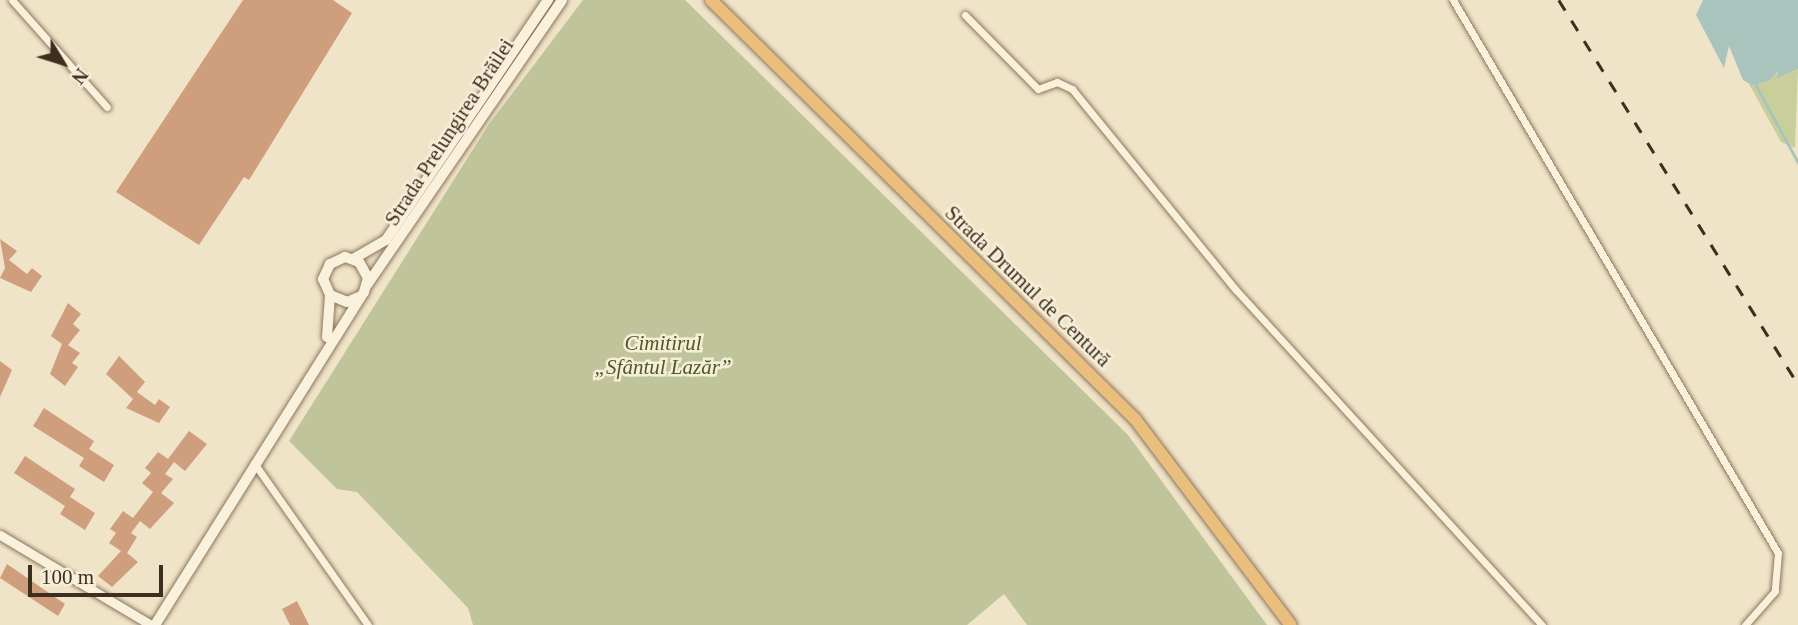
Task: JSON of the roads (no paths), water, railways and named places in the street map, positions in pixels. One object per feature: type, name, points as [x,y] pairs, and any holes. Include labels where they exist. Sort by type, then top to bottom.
[{"type":"highway","name":"Strada Drumul de Centură","points":[[711,0],[1135,419],[1291,625]]},
{"type":"main road","name":"Strada Prelungirea Brăilei","points":[[353,259],[386,240],[548,0]]},
{"type":"main road","name":"Strada Prelungirea Brăilei","points":[[367,285],[562,0]]},
{"type":"main road","points":[[153,625],[321,352],[367,285],[366,272],[353,259],[337,259],[325,271],[332,319],[321,352]]},
{"type":"main road","points":[[330,295],[347,302],[359,297]]},
{"type":"street","points":[[12,0],[107,107]]},
{"type":"street","points":[[1453,0],[1778,553],[1781,574],[1775,591],[1745,625]]},
{"type":"street","points":[[964,15],[1038,89],[1057,82],[1072,89],[1244,299],[1542,625]]},
{"type":"street","points":[[253,462],[368,625]]},
{"type":"street","points":[[1,538],[153,625]]},
{"type":"water","points":[[1703,0],[1798,0],[1798,69],[1776,79],[1779,70],[1769,81],[1752,85],[1743,80],[1729,46],[1724,68],[1696,15]]},
{"type":"waterway","points":[[1756,85],[1798,162]]},
{"type":"railway","points":[[1559,0],[1798,384]]},
{"type":"park label","name":"Cimitirul „Sfântul Lazăr”","points":[[663,355]]}]
